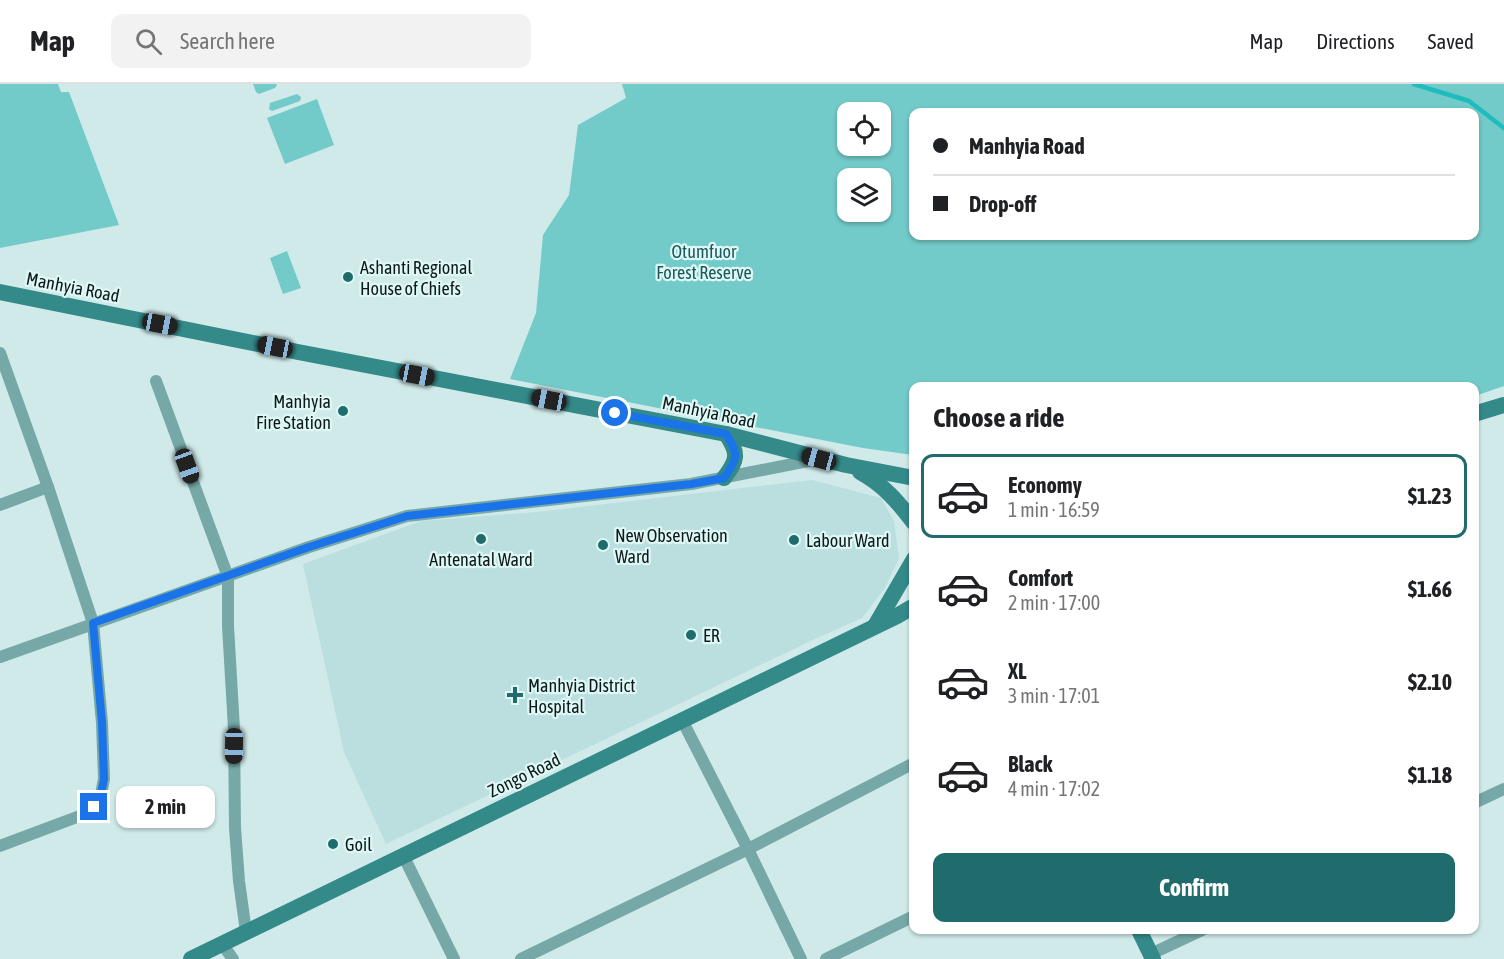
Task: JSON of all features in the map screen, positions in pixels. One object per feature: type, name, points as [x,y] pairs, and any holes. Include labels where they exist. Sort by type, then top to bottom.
[{"type":"main road","name":"Manhyia Road","points":[[0,292],[726,434],[819,459],[909,477]]},
{"type":"main road","points":[[1479,412],[1504,405]]},
{"type":"main road","points":[[724,478],[736,459],[735,448],[726,434]]},
{"type":"main road","points":[[846,465],[882,485],[909,516]]},
{"type":"main road","points":[[875,626],[909,568]]},
{"type":"main road","name":"Zongo Road","points":[[191,959],[909,609]]},
{"type":"main road","points":[[1141,934],[1152,958]]},
{"type":"street","points":[[0,353],[4,380],[48,487],[93,623],[102,723],[104,779],[101,794],[94,807],[85,814],[0,846]]},
{"type":"street","points":[[156,381],[228,577],[235,828],[246,932]]},
{"type":"street","points":[[0,657],[309,547],[407,516],[691,484],[819,459]]},
{"type":"street","points":[[0,505],[48,487]]},
{"type":"street","points":[[682,720],[801,959]]},
{"type":"street","points":[[521,959],[748,849],[909,766]]},
{"type":"street","points":[[1479,801],[1504,789]]},
{"type":"street","points":[[403,855],[454,959]]},
{"type":"street","points":[[826,959],[909,918]]},
{"type":"street","points":[[1152,958],[1195,934]]},
{"type":"street","points":[[222,944],[233,959]]},
{"type":"shaded area","name":"Manhyia District Hospital","points":[[812,480],[881,498],[894,521],[899,558],[885,588],[862,618],[386,844],[344,752],[303,564],[421,521],[537,512]]},
{"type":"green space","points":[[0,84],[58,84],[61,92],[69,92],[119,225],[0,248]]},
{"type":"green space","points":[[253,84],[276,84],[277,85],[259,94]]},
{"type":"green space","name":"Otumfuor Forest Reserve","points":[[622,84],[1504,84],[1504,386],[1479,395],[1479,382],[909,382],[909,454],[863,448],[510,379],[536,313],[543,235],[569,195],[578,125],[626,98]]},
{"type":"green space","points":[[297,94],[301,97],[300,101],[272,111],[269,109],[270,103]]},
{"type":"green space","points":[[317,99],[334,145],[285,164],[267,118]]},
{"type":"green space","points":[[287,251],[301,288],[283,294],[270,258]]},
{"type":"waterway","points":[[1414,84],[1469,101],[1478,108]]},
{"type":"waterway","points":[[1479,109],[1504,128]]},
{"type":"place","name":"Ashanti Regional House of Chiefs","points":[[348,277]]},
{"type":"place","name":"Manhyia Fire Station","points":[[343,411]]},
{"type":"place","name":"Antenatal Ward","points":[[481,539]]},
{"type":"place","name":"Labour Ward","points":[[794,540]]},
{"type":"place","name":"New Observation Ward","points":[[603,545]]},
{"type":"place","name":"ER","points":[[691,635]]},
{"type":"place","name":"Manhyia District Hospital","points":[[515,695]]},
{"type":"place","name":"Goil","points":[[333,844]]},
{"type":"route","points":[[94,807],[101,794],[104,779],[102,723],[93,623],[309,547],[407,516],[691,484],[724,478],[736,459],[735,448],[726,434],[615,413]]}]
